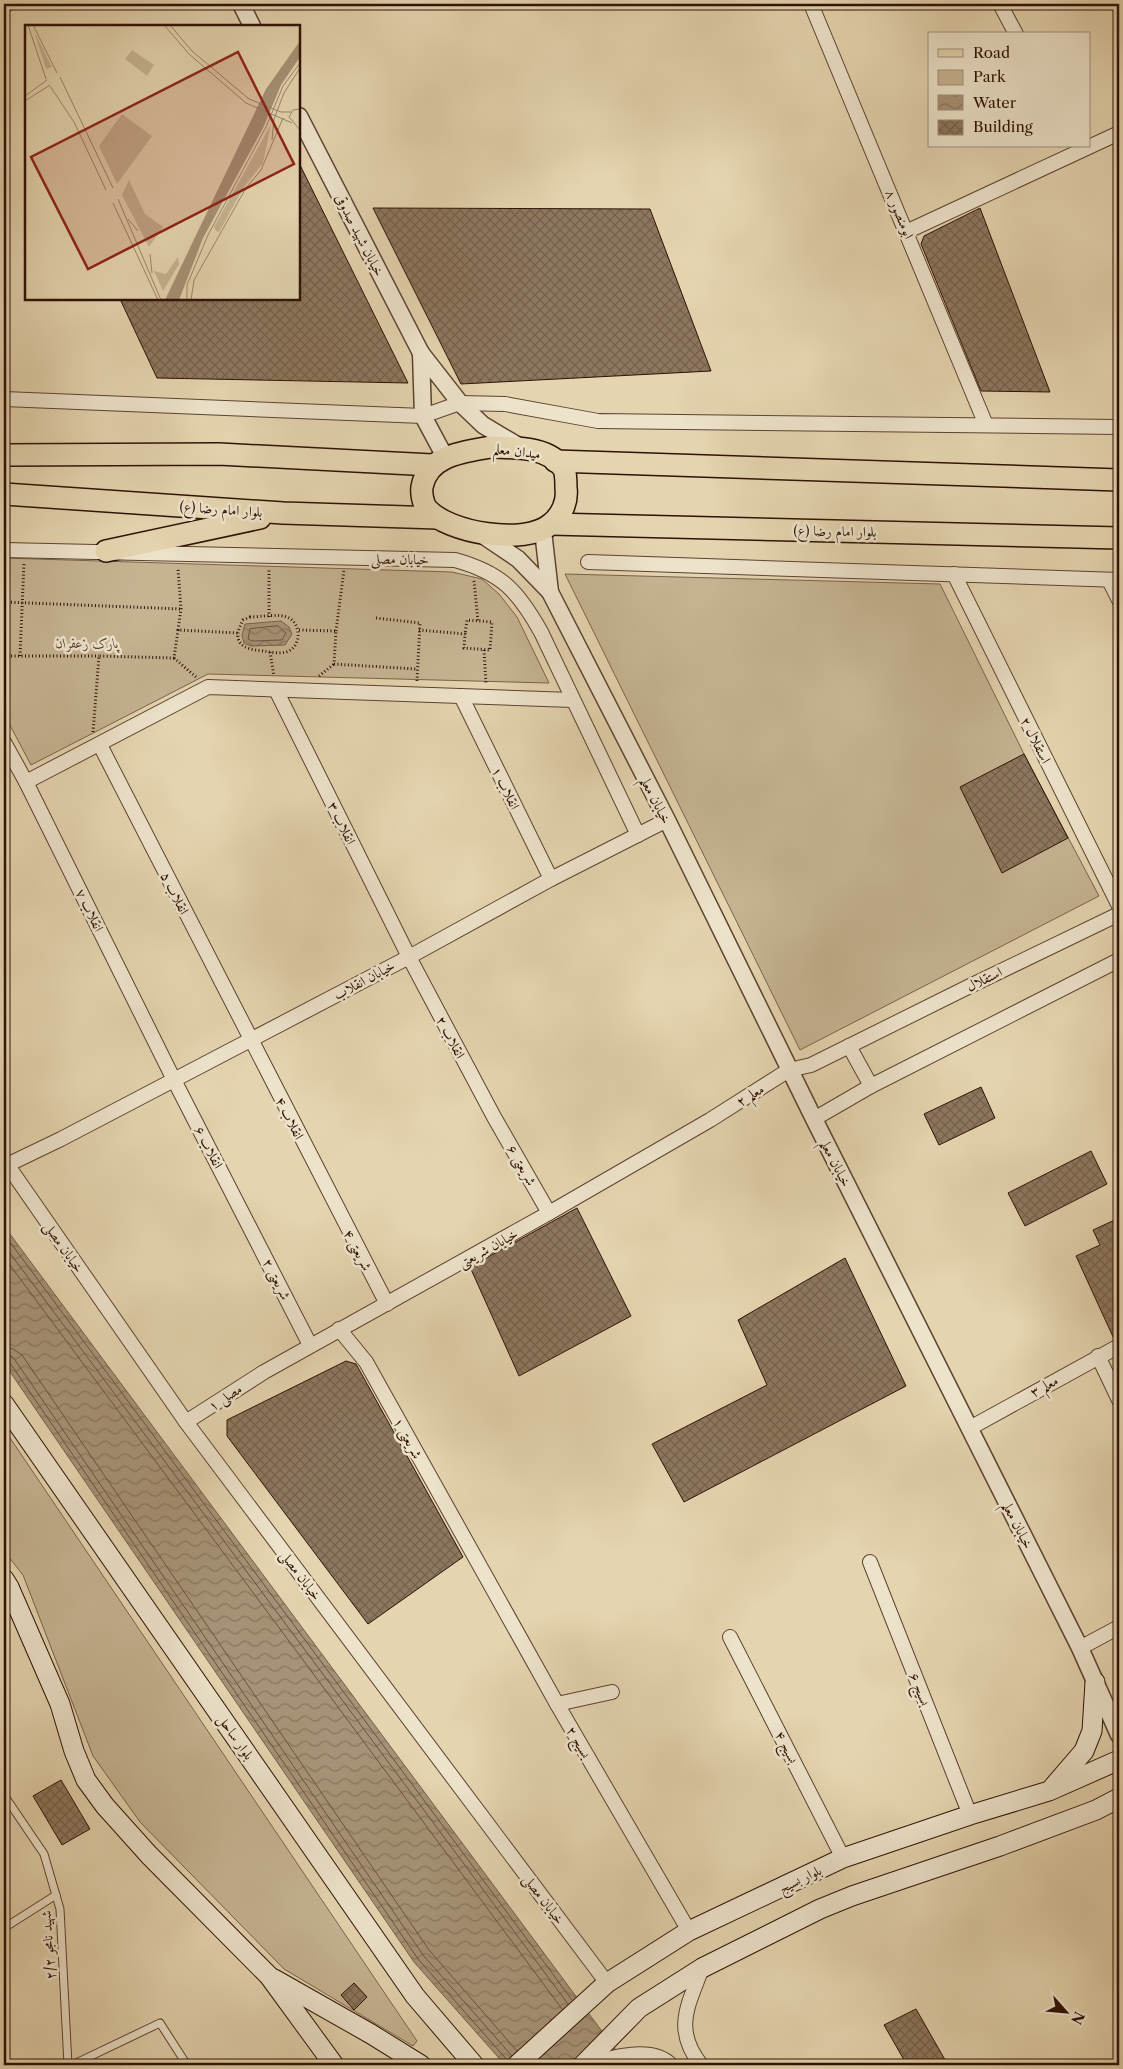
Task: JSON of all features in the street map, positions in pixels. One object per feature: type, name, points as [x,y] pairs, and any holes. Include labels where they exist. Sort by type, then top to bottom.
[{"type":"main road","name":"میدان معلم","points":[[439,461],[459,452],[491,447],[524,449],[549,455],[564,470],[567,496],[559,518],[547,527]]},
{"type":"main road","points":[[4,455],[219,454],[439,461]]},
{"type":"main road","points":[[439,461],[424,478],[421,491],[425,508],[438,518],[461,528],[515,536],[547,527]]},
{"type":"main road","points":[[555,461],[1119,480]]},
{"type":"main road","name":"بلوار امام رضا (ع)","points":[[4,494],[283,513],[438,518]]},
{"type":"main road","points":[[106,552],[283,513]]},
{"type":"main road","name":"بلوار امام رضا (ع)","points":[[547,527],[1119,538]]},
{"type":"main road","name":"بلوار ساحل","points":[[4,1404],[415,1996],[474,2065]]},
{"type":"main road","points":[[6,1585],[60,1704],[74,1752],[86,1780],[105,1806],[149,1855],[269,1976],[334,2065]]},
{"type":"main road","points":[[1049,1792],[1084,1751],[1092,1731],[1096,1682]]},
{"type":"main road","name":"بلوار بسیج","points":[[517,2065],[607,1983],[689,1931],[843,1858],[970,1815],[1049,1792],[1119,1760]]},
{"type":"main road","points":[[584,2065],[639,2008],[702,1968],[820,1908],[1000,1846],[1096,1810],[1119,1798]]},
{"type":"main road","points":[[269,1976],[421,2065]]},
{"type":"street","points":[[241,4],[252,25]]},
{"type":"street","name":"ابومنصور ۸","points":[[811,4],[908,231],[986,425]]},
{"type":"street","points":[[1000,4],[1015,32]]},
{"type":"street","name":"خیابان شهید صدوقی","points":[[300,118],[421,353]]},
{"type":"street","points":[[1090,144],[1119,133]]},
{"type":"street","points":[[908,231],[1077,149]]},
{"type":"street","points":[[421,353],[460,403],[483,425],[524,449]]},
{"type":"street","points":[[421,353],[424,416],[439,461]]},
{"type":"street","points":[[4,399],[424,416],[460,403],[505,404],[598,421],[1119,428]]},
{"type":"street","points":[[547,527],[550,592]]},
{"type":"street","points":[[477,531],[518,559],[550,592]]},
{"type":"street","name":"خیابان مصلی","points":[[4,550],[455,560],[480,567],[505,582],[527,607],[541,632],[638,835]]},
{"type":"street","points":[[588,562],[1114,580],[1119,600]]},
{"type":"street","name":"استقلال ۲","points":[[954,574],[1119,906]]},
{"type":"street","name":"خیابان معلم","points":[[550,592],[667,820],[814,1119],[1080,1648],[1119,1735]]},
{"type":"street","points":[[26,782],[96,748],[208,687],[572,700]]},
{"type":"street","name":"انقلاب ۳","points":[[276,690],[409,957]]},
{"type":"street","name":"انقلاب ۱","points":[[462,696],[551,879]]},
{"type":"street","name":"انقلاب ۷","points":[[4,742],[26,782],[174,1080]]},
{"type":"street","name":"انقلاب ۵","points":[[96,748],[250,1040]]},
{"type":"street","name":"خیابان انقلاب","points":[[5,1162],[61,1139],[409,957],[551,879],[667,820]]},
{"type":"street","name":"استقلال","points":[[790,1070],[812,1065],[1119,914]]},
{"type":"street","name":"انقلاب ۲","points":[[409,957],[494,1117]]},
{"type":"street","points":[[814,1119],[871,1086],[1119,960]]},
{"type":"street","name":"انقلاب ۴","points":[[250,1040],[329,1196]]},
{"type":"street","points":[[849,1046],[871,1086]]},
{"type":"street","name":"معلم ۲","points":[[710,1120],[790,1070]]},
{"type":"street","name":"انقلاب ۶","points":[[174,1080],[244,1213]]},
{"type":"street","name":"شریعتی ۶","points":[[494,1117],[550,1213]]},
{"type":"street","name":"خیابان شریعتی","points":[[264,1372],[338,1329],[387,1304],[550,1213],[710,1120]]},
{"type":"street","name":"خیابان مصلی","points":[[5,1162],[186,1422],[607,1983]]},
{"type":"street","name":"شریعتی ۴","points":[[329,1196],[387,1304]]},
{"type":"street","name":"شریعتی ۲","points":[[244,1213],[310,1345]]},
{"type":"street","name":"شریعتی ۱","points":[[338,1329],[366,1362],[472,1552]]},
{"type":"street","name":"معلم ۳","points":[[970,1428],[1119,1346]]},
{"type":"street","points":[[1098,1356],[1119,1400]]},
{"type":"street","name":"مصلی ۱","points":[[186,1422],[264,1372]]},
{"type":"street","name":"بسیج ۲","points":[[472,1552],[557,1704],[689,1931]]},
{"type":"street","name":"بسیج ۶","points":[[870,1562],[970,1815]]},
{"type":"street","points":[[1080,1648],[1119,1627]]},
{"type":"street","name":"بسیج ۴","points":[[730,1637],[843,1858]]},
{"type":"street","points":[[557,1704],[612,1692]]},
{"type":"street","points":[[701,2064],[692,2052],[684,2032],[687,2010],[702,1968]]},
{"type":"street","points":[[584,2065],[609,2058],[639,2054],[669,2063]]},
{"type":"street","points":[[686,2065],[690,2062],[701,2064]]},
{"type":"lane","name":"شهید نامجو ۲/۲","points":[[4,1795],[44,1854],[60,1910],[68,2065]]},
{"type":"lane","points":[[4,1928],[56,1895]]},
{"type":"lane","points":[[72,2065],[160,2023],[186,2065]]},
{"type":"path","points":[[20,656],[25,550]]},
{"type":"path","points":[[174,658],[181,609],[176,553]]},
{"type":"path","points":[[269,555],[269,616]]},
{"type":"path","points":[[346,558],[336,631],[334,664],[416,669]]},
{"type":"path","points":[[474,580],[478,621]]},
{"type":"path","points":[[4,602],[181,609]]},
{"type":"path","points":[[250,617],[288,618],[295,623],[299,630],[298,638],[293,648],[288,652],[251,650],[242,647],[239,643],[238,633],[243,620],[250,617]]},
{"type":"path","points":[[376,618],[420,623],[416,669],[418,694]]},
{"type":"path","points":[[467,620],[478,621],[492,622],[490,650],[464,648],[467,620]]},
{"type":"path","points":[[178,630],[238,633]]},
{"type":"path","points":[[299,630],[336,631]]},
{"type":"path","points":[[419,630],[465,634]]},
{"type":"path","points":[[484,650],[487,697]]},
{"type":"path","points":[[270,652],[276,690]]},
{"type":"path","points":[[4,656],[174,658],[208,687]]},
{"type":"path","points":[[96,748],[99,656]]},
{"type":"green space","name":"پارک زعفران","points":[[4,558],[452,572],[482,579],[499,594],[517,617],[549,683],[208,674],[31,765],[4,714]]},
{"type":"green space","points":[[565,574],[940,584],[1024,754],[1099,896],[800,1050]]},
{"type":"green space","points":[[4,1429],[417,2041],[413,2046],[284,1969],[140,1822],[93,1756],[23,1575],[4,1551]]},
{"type":"water","points":[[281,621],[289,627],[292,634],[285,645],[251,646],[244,643],[242,635],[245,624]]},
{"type":"water","points":[[4,1226],[627,2065],[505,2065],[414,1962],[4,1363]]},
{"type":"building","points":[[300,165],[408,383],[157,378],[120,300],[300,300]]},
{"type":"building","points":[[373,208],[650,209],[711,371],[461,384]]},
{"type":"building","points":[[980,208],[1050,392],[981,391],[921,244],[924,236]]},
{"type":"building","points":[[1024,754],[1068,838],[1002,873],[960,787]]},
{"type":"building","points":[[981,1087],[995,1118],[939,1145],[924,1114]]},
{"type":"building","points":[[1091,1151],[1107,1184],[1025,1226],[1008,1193]]},
{"type":"building","points":[[577,1208],[631,1316],[519,1376],[470,1267]]},
{"type":"building","points":[[1119,1218],[1119,1337],[1114,1339],[1076,1256],[1100,1245],[1093,1230]]},
{"type":"building","points":[[845,1258],[906,1386],[684,1502],[652,1444],[767,1385],[738,1320]]},
{"type":"building","points":[[346,1361],[356,1364],[463,1557],[368,1624],[227,1436],[227,1420]]},
{"type":"building","points":[[61,1780],[90,1829],[62,1845],[33,1796]]},
{"type":"building","points":[[354,1983],[367,1997],[354,2010],[341,1995]]},
{"type":"building","points":[[916,2009],[948,2065],[907,2065],[884,2025]]}]
